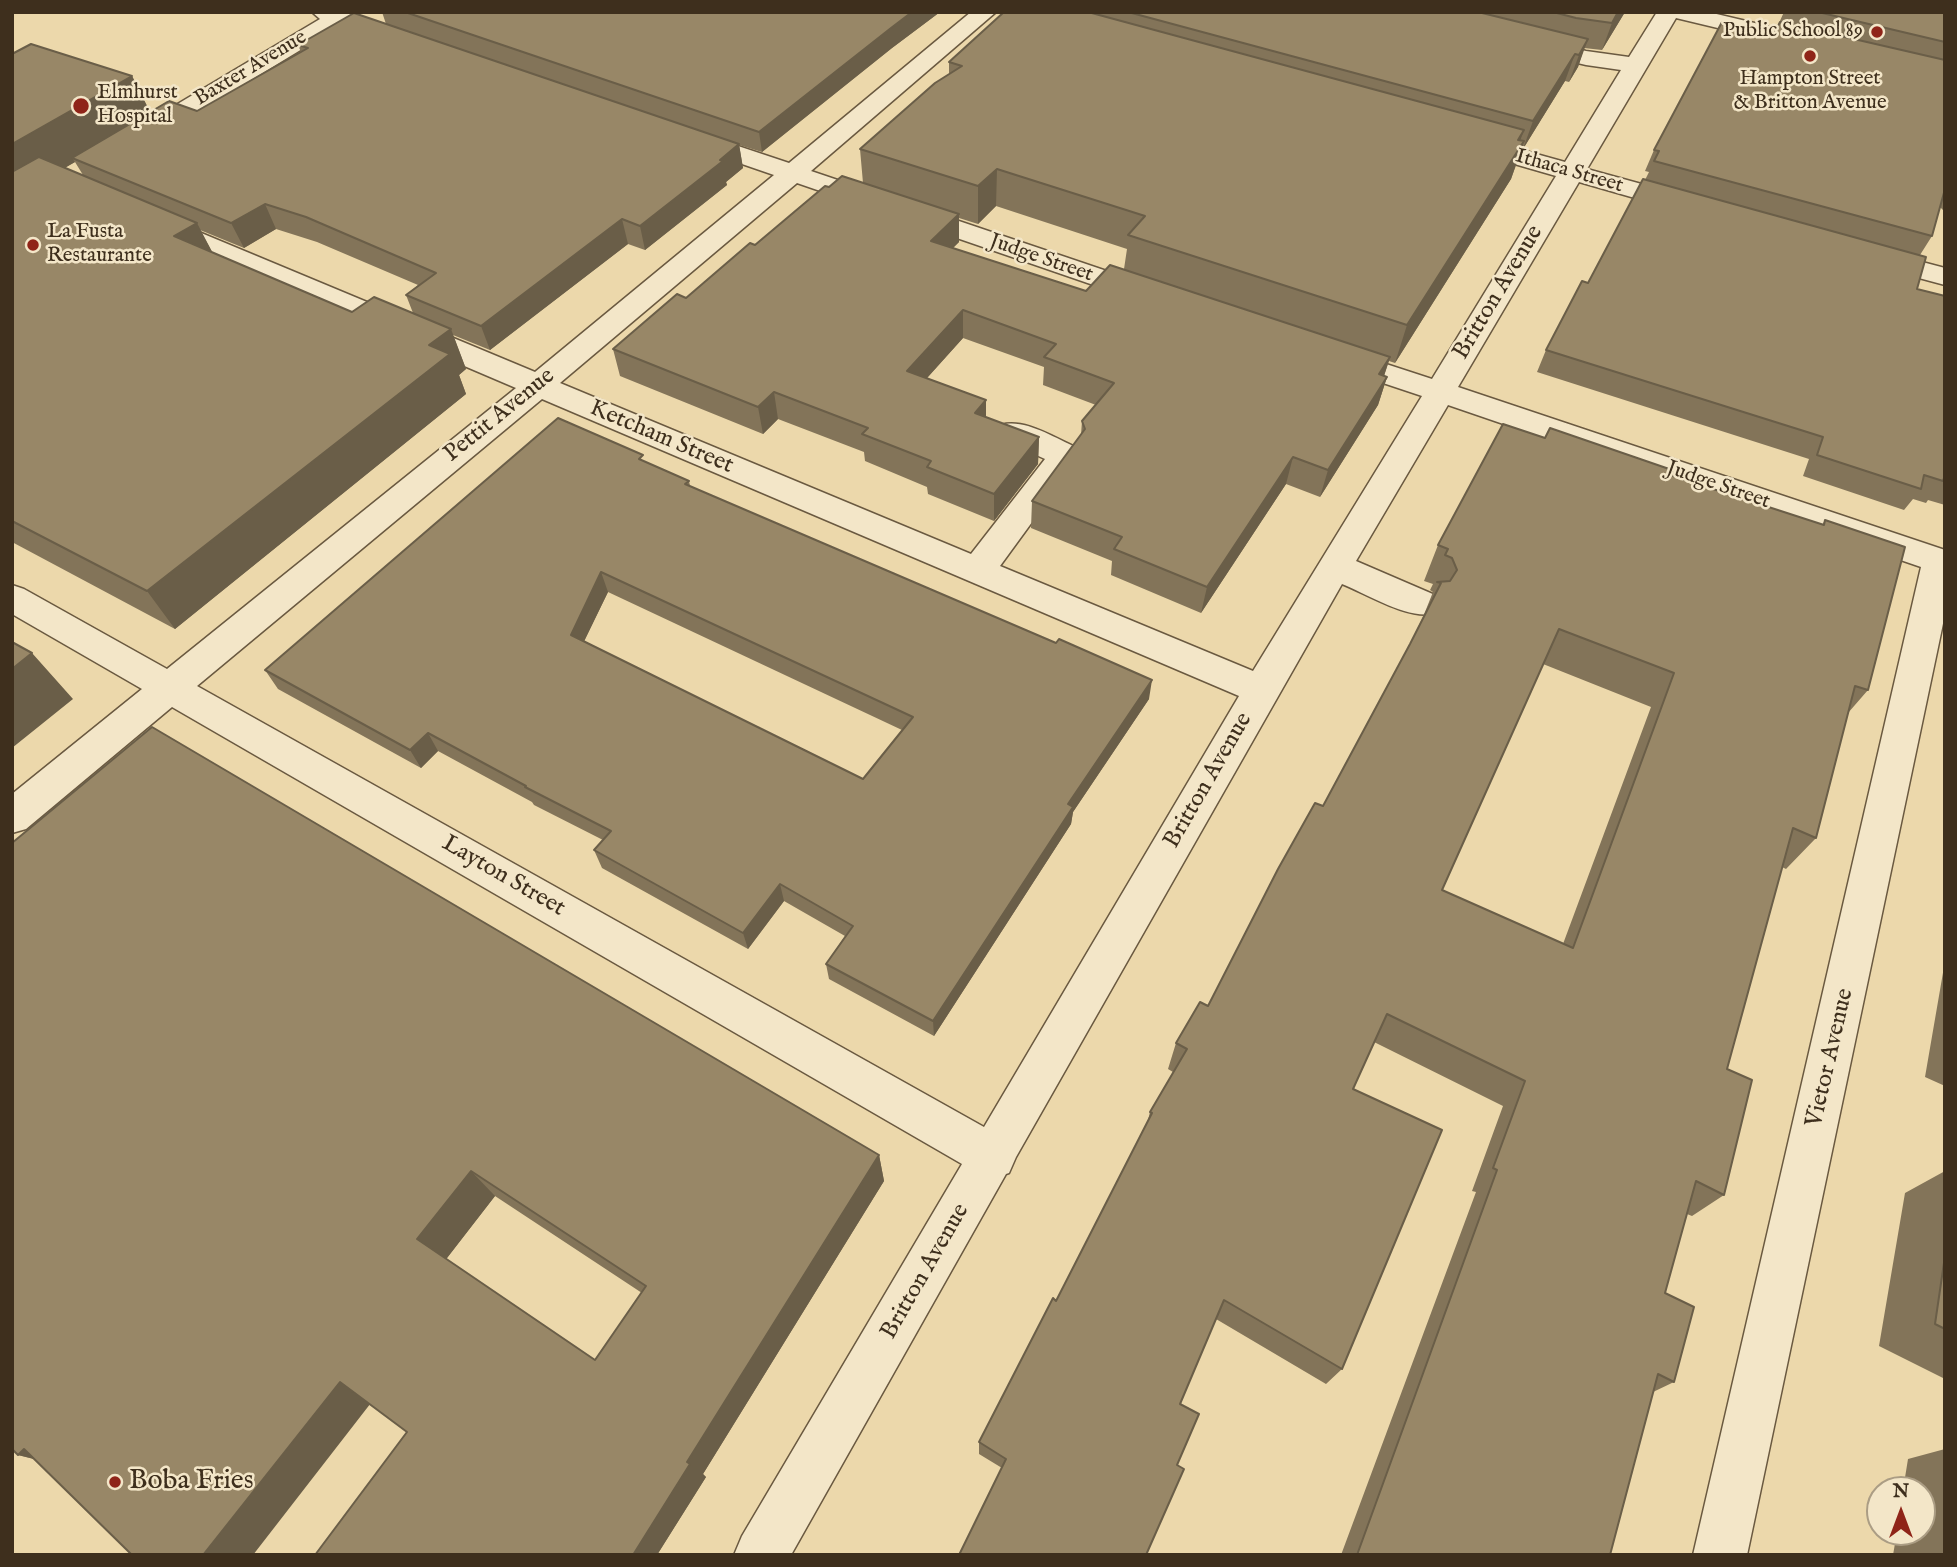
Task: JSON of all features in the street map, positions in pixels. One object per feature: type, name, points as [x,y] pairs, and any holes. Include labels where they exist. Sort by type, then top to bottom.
[{"type":"street","name":"Britton Avenue","points":[[761,1555],[1261,690],[1668,12]]},
{"type":"street","points":[[1678,12],[1788,38]]},
{"type":"street","name":"Pettit Avenue","points":[[12,817],[538,386],[792,172],[992,13]]},
{"type":"street","points":[[336,14],[414,44]]},
{"type":"street","name":"Baxter Avenue","points":[[121,148],[336,14]]},
{"type":"street","points":[[1510,39],[1586,58],[1636,65]]},
{"type":"street","name":"Judge Street","points":[[661,128],[1168,301]]},
{"type":"street","name":"Ithaca Street","points":[[1448,138],[1708,211]]},
{"type":"street","name":"Ketcham Street","points":[[139,217],[1261,690]]},
{"type":"street","points":[[1853,251],[1945,277]]},
{"type":"street","name":"Judge Street","points":[[1313,349],[1942,562]]},
{"type":"street","points":[[977,571],[1065,455],[1012,432]]},
{"type":"street","name":"Vietor Avenue","points":[[1720,1555],[1942,562]]},
{"type":"street","points":[[1336,567],[1423,604]]},
{"type":"street","name":"Layton Street","points":[[12,598],[993,1157]]},
{"type":"building","points":[[405,12],[912,12],[759,132]]},
{"type":"building","points":[[1004,12],[1088,12],[1524,130],[1518,140],[1524,141],[1407,325],[1128,235],[1145,216],[997,169],[978,186],[860,149],[935,83],[962,66],[949,62]]},
{"type":"building","points":[[1128,12],[1478,12],[1588,39],[1579,55],[1575,54],[1533,121]]},
{"type":"building","points":[[1553,12],[1618,12],[1612,23]]},
{"type":"building","points":[[1818,12],[1945,12],[1945,42]]},
{"type":"building","points":[[354,13],[739,144],[720,160],[723,161],[640,226],[622,219],[481,326],[406,295],[436,273],[306,217],[265,204],[231,223],[72,158],[169,101],[197,111],[308,48],[298,45]]},
{"type":"building","points":[[1722,22],[1774,34],[1780,22],[1945,60],[1945,189],[1932,236],[1654,161],[1659,151],[1654,150]]},
{"type":"building","points":[[31,44],[132,76],[12,144],[12,54]]},
{"type":"building","points":[[39,157],[197,223],[174,236],[352,312],[374,297],[451,329],[429,345],[450,354],[147,591],[12,521],[12,172]]},
{"type":"building","points":[[842,176],[959,214],[931,241],[1086,291],[1110,265],[1390,357],[1379,374],[1387,377],[1328,470],[1293,457],[1207,587],[1114,549],[1122,537],[1032,501],[1085,429],[1082,421],[1114,383],[1044,357],[1056,344],[963,310],[907,371],[986,400],[975,413],[1039,437],[994,494],[927,467],[931,461],[862,434],[868,428],[774,392],[758,407],[613,349],[677,294],[686,298],[750,243],[755,245],[825,186],[829,187]]},
{"type":"building","points":[[1643,179],[1926,257],[1917,289],[1945,296],[1943,481],[1924,475],[1921,489],[1817,455],[1823,437],[1546,350],[1582,281],[1588,283]]},
{"type":"building","points":[[558,418],[643,455],[639,459],[689,481],[685,484],[1056,643],[1059,639],[1152,680],[1068,804],[1073,807],[933,1021],[826,964],[853,926],[780,884],[743,933],[594,850],[611,831],[428,733],[410,750],[265,670]],"holes":[[[601,572],[913,717],[863,779],[571,635]]]},
{"type":"building","points":[[1503,424],[1545,438],[1550,428],[1675,471],[1673,476],[1824,525],[1825,520],[1905,547],[1868,690],[1855,686],[1816,838],[1793,828],[1727,1069],[1752,1080],[1724,1195],[1696,1181],[1665,1293],[1694,1307],[1674,1382],[1658,1374],[1610,1555],[1357,1555],[1497,1170],[1493,1168],[1525,1081],[1387,1014],[1353,1089],[1442,1130],[1342,1369],[1224,1300],[1180,1404],[1199,1414],[1177,1465],[1184,1469],[1146,1555],[959,1555],[1006,1459],[979,1442],[1053,1298],[1056,1301],[1152,1113],[1150,1112],[1187,1049],[1176,1043],[1200,1002],[1208,1006],[1315,803],[1323,806],[1441,583],[1437,582],[1450,581],[1457,570],[1452,558],[1445,555],[1448,549],[1438,545]],"holes":[[[1559,629],[1674,673],[1573,948],[1442,890]]]},
{"type":"building","points":[[12,642],[32,653],[12,669]]},
{"type":"building","points":[[152,727],[879,1155],[687,1462],[690,1464],[633,1555],[315,1555],[407,1432],[340,1382],[203,1555],[132,1555],[24,1449],[18,1455],[12,1449],[12,843]],"holes":[[[471,1171],[646,1286],[595,1360],[417,1239]]]},
{"type":"building","points":[[1945,1256],[1945,1329],[1935,1324]]},
{"type":"place","name":"Public School 89","points":[[1877,32]]},
{"type":"place","name":"Hampton Street & Britton Avenue","points":[[1810,56]]},
{"type":"place","name":"Elmhurst Hospital","points":[[81,106]]},
{"type":"place","name":"La Fusta Restaurante","points":[[33,245]]},
{"type":"place","name":"Boba Fries","points":[[115,1482]]}]
